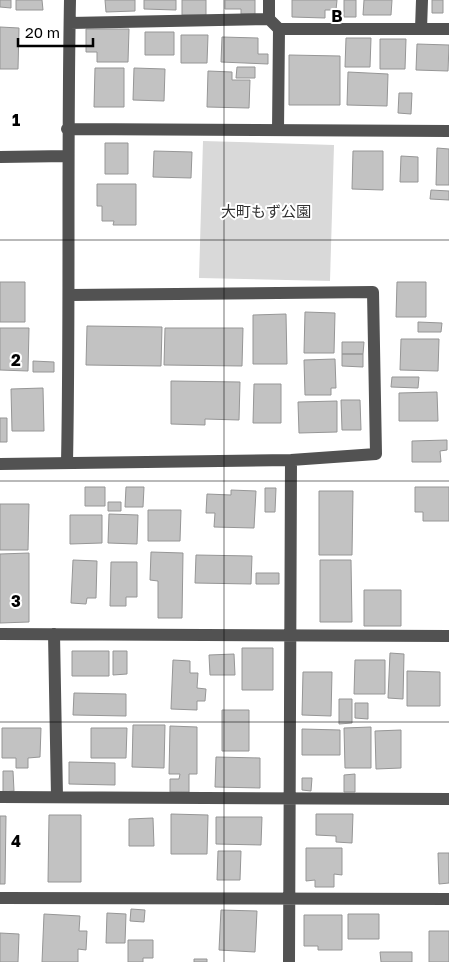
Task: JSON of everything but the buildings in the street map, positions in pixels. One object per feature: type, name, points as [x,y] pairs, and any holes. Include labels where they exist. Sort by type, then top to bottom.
[{"type":"street","points":[[67,463],[70,294],[68,128],[70,0]]},
{"type":"street","points":[[269,0],[269,18],[279,29],[278,130]]},
{"type":"street","points":[[421,29],[422,0]]},
{"type":"street","points":[[70,23],[269,18]]},
{"type":"street","points":[[279,29],[449,29]]},
{"type":"street","points":[[68,128],[449,131]]},
{"type":"street","points":[[0,157],[68,156]]},
{"type":"street","points":[[0,464],[291,460],[376,454],[373,292],[70,294]]},
{"type":"street","points":[[289,962],[291,460]]},
{"type":"street","points":[[0,634],[449,636]]},
{"type":"street","points":[[54,634],[57,796]]},
{"type":"street","points":[[0,797],[449,800]]},
{"type":"street","points":[[0,898],[449,899]]},
{"type":"green space","name":"大町もず公園","points":[[203,141],[334,145],[330,281],[199,278]]}]
